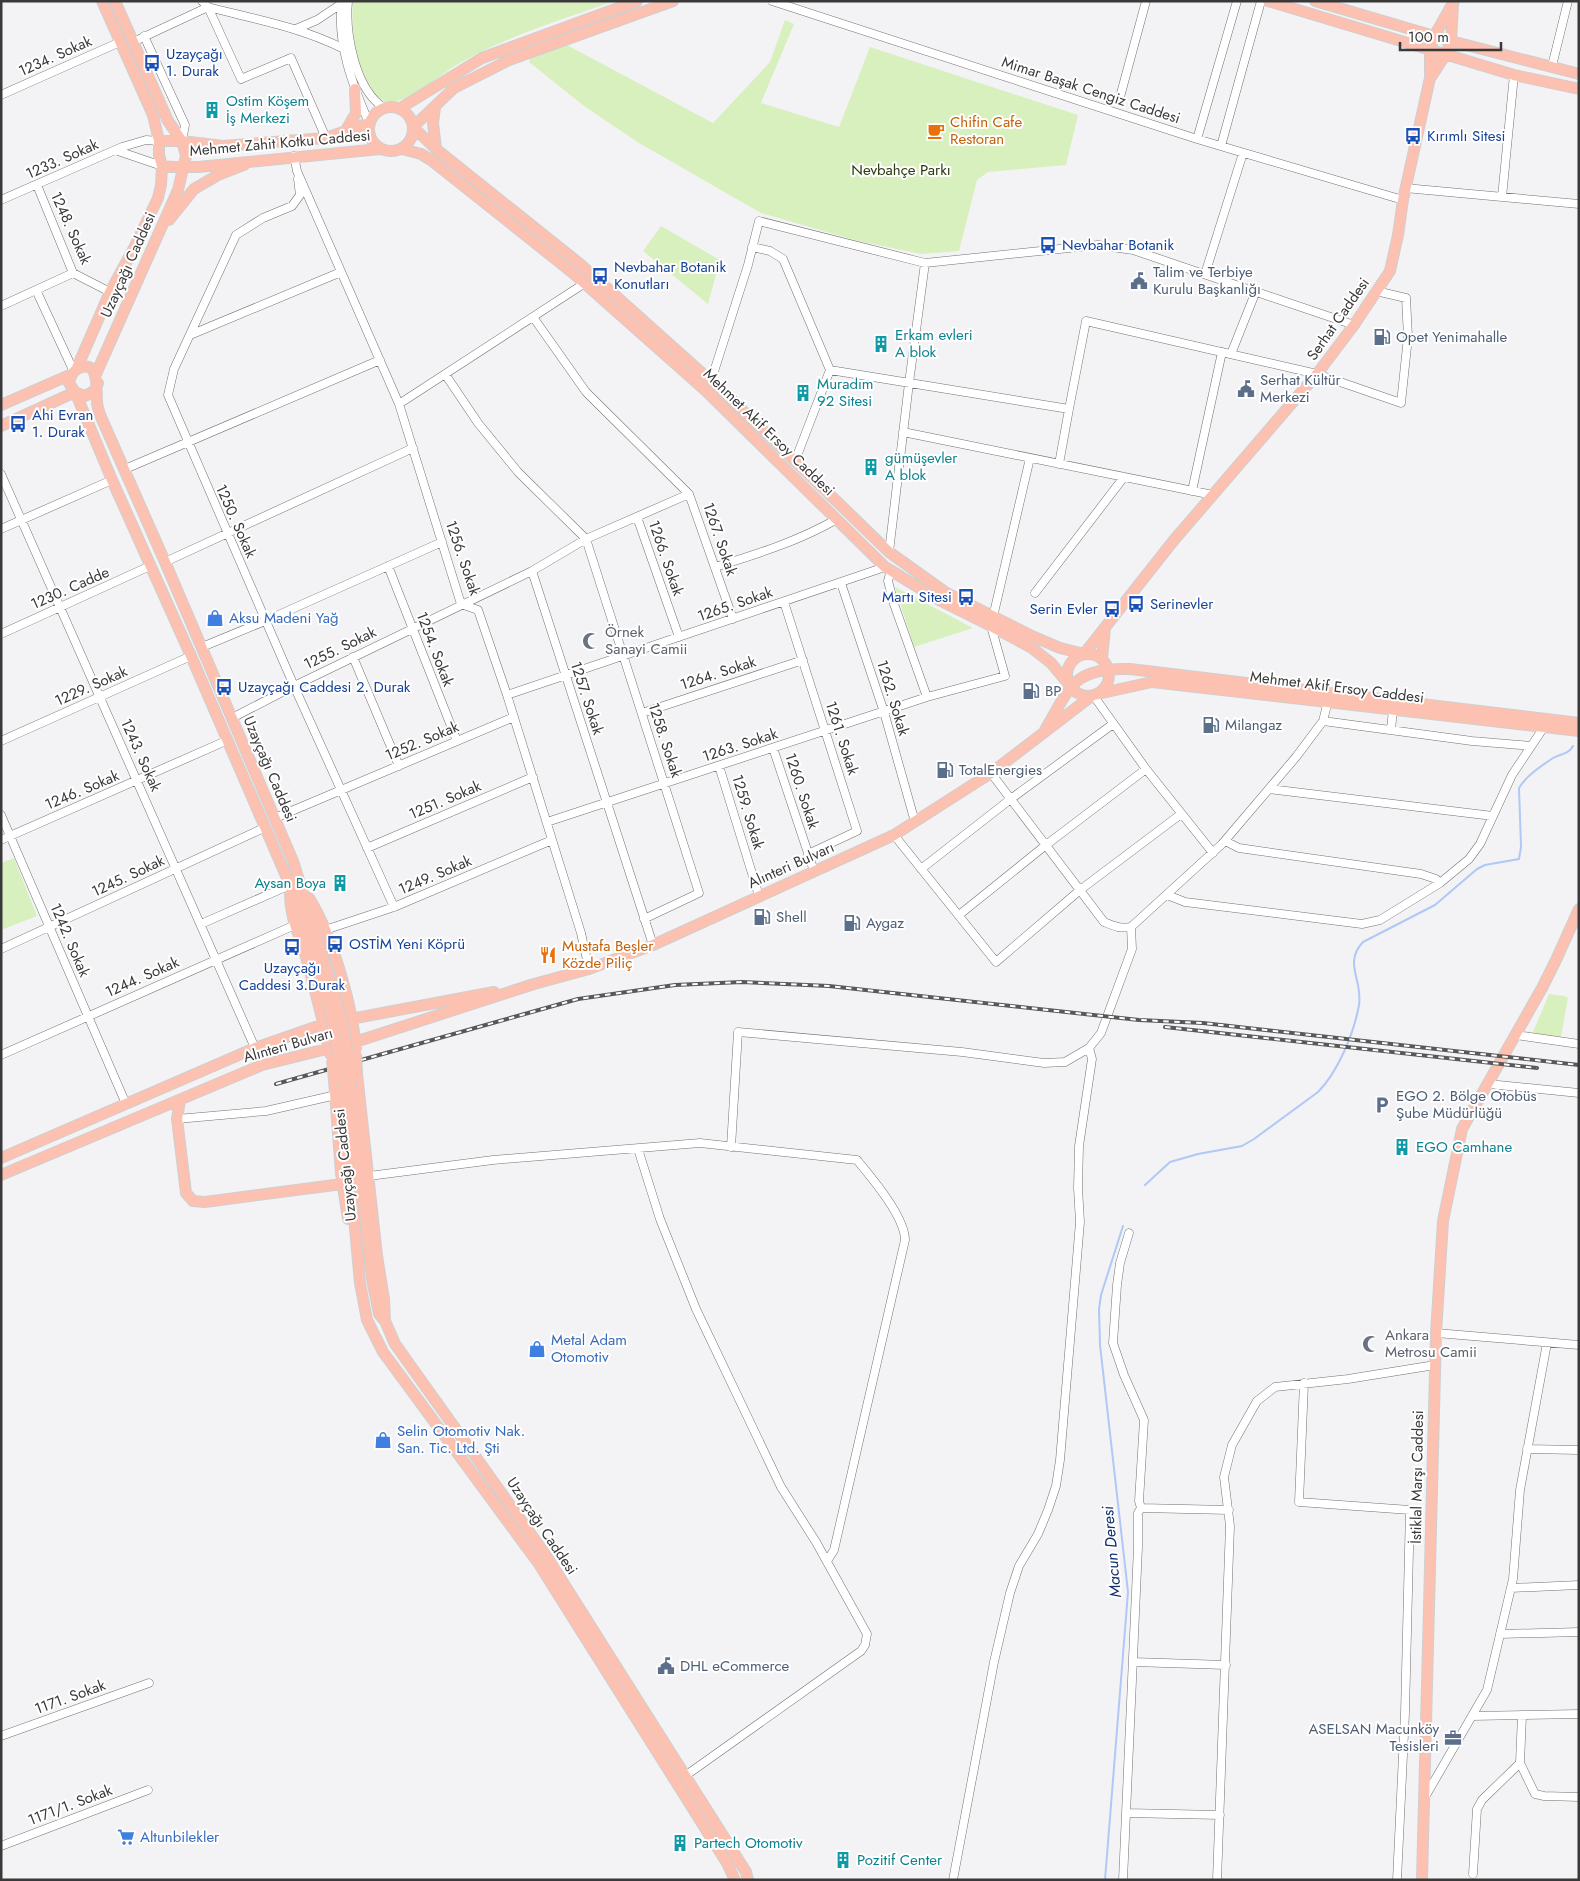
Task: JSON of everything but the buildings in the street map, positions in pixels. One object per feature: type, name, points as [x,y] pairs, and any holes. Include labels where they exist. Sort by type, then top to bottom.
[{"type":"main road","points":[[102,1],[153,115],[159,141]]},
{"type":"main road","points":[[115,1],[168,121],[182,141]]},
{"type":"main road","points":[[399,109],[482,58],[637,1]]},
{"type":"main road","points":[[413,127],[454,88],[509,60],[673,1]]},
{"type":"main road","points":[[1268,1],[1514,75],[1579,89]]},
{"type":"main road","points":[[1315,1],[1579,74]]},
{"type":"main road","name":"Serhat Caddesi","points":[[1430,78],[1446,54],[1451,40],[1454,2]]},
{"type":"main road","name":"Serhat Caddesi","points":[[1071,687],[1067,674],[1068,667],[1072,661],[1084,654],[1174,540],[1317,374],[1390,271],[1398,235],[1402,200],[1430,78],[1430,50],[1435,35],[1454,2]]},
{"type":"main road","points":[[345,132],[356,113],[355,88]]},
{"type":"main road","points":[[394,107],[399,109],[409,116],[413,127],[411,140],[402,149],[391,152],[380,149],[370,138],[369,124],[374,114],[384,108],[394,107]]},
{"type":"main road","points":[[435,107],[433,123],[436,150]]},
{"type":"main road","name":"Mehmet Zahit Kotku Caddesi","points":[[159,141],[182,141],[223,146],[326,138],[369,124]]},
{"type":"main road","name":"Mehmet Akif Ersoy Caddesi","points":[[413,127],[436,150],[580,264],[711,381],[890,552],[945,592],[1029,641],[1084,654],[1090,653],[1130,669]]},
{"type":"main road","name":"Uzayçağı Caddesi","points":[[74,372],[110,292],[136,246],[158,198],[162,166],[159,141]]},
{"type":"main road","name":"Uzayçağı Caddesi","points":[[182,141],[186,156],[178,190],[97,379],[97,403],[101,417],[275,818],[301,884],[333,1003],[358,1263],[367,1320],[383,1352],[539,1564],[727,1863],[735,1880]]},
{"type":"main road","name":"Mehmet Zahit Kotku Caddesi","points":[[162,166],[184,167],[380,149]]},
{"type":"main road","name":"Mehmet Akif Ersoy Caddesi","points":[[402,149],[421,154],[431,160],[585,283],[705,390],[888,569],[941,601],[992,621]]},
{"type":"main road","points":[[160,230],[194,189],[218,175],[259,159]]},
{"type":"main road","points":[[1,405],[74,372],[88,368],[97,379],[96,388],[90,394],[85,396],[76,393],[1,426]]},
{"type":"main road","points":[[74,372],[70,382],[76,393]]},
{"type":"main road","points":[[705,390],[711,381]]},
{"type":"main road","name":"Uzayçağı Caddesi","points":[[76,393],[112,480],[266,827],[290,885],[333,1003]]},
{"type":"main road","points":[[788,471],[795,461]]},
{"type":"main road","points":[[888,569],[890,552]]},
{"type":"main road","points":[[1071,687],[1080,694],[1093,695],[1103,690],[1106,685],[1110,674],[1102,658],[1106,627]]},
{"type":"main road","name":"Mehmet Akif Ersoy Caddesi","points":[[1029,641],[1071,687],[1079,679],[1092,672],[1108,668],[1130,669],[1579,724]]},
{"type":"main road","name":"Mehmet Akif Ersoy Caddesi","points":[[1093,695],[1152,682],[1579,731]]},
{"type":"main road","name":"Alınteri Bulvarı","points":[[1041,735],[1071,687]]},
{"type":"main road","name":"Alınteri Bulvarı","points":[[1,1176],[262,1065],[355,1042],[534,984],[590,969],[653,945],[894,835],[991,773],[1093,695]]},
{"type":"main road","points":[[301,884],[317,910],[325,930],[352,1019],[385,1321]]},
{"type":"main road","points":[[290,885],[290,911],[301,940],[332,1060],[341,1087],[342,1184],[358,1263]]},
{"type":"main road","name":"İstiklal Marşı Caddesi","points":[[1422,1880],[1436,1333],[1443,1221],[1462,1129],[1556,960],[1579,909]]},
{"type":"main road","name":"Alınteri Bulvarı","points":[[1,1157],[255,1048],[324,1024],[534,984]]},
{"type":"main road","name":"Uzayçağı Caddesi","points":[[341,1087],[378,1314],[385,1321],[395,1344],[545,1554],[746,1872],[748,1880]]},
{"type":"main road","name":"Uzayçağı Caddesi","points":[[180,1100],[177,1118],[186,1194],[193,1201],[205,1202],[342,1184]]},
{"type":"main road","name":"Uzayçağı Caddesi","points":[[168,1105],[177,1118]]},
{"type":"street","name":"Mimar Başak Cengiz Caddesi","points":[[772,1],[1197,139],[1402,200]]},
{"type":"street","points":[[1120,97],[1146,1]]},
{"type":"street","points":[[1197,139],[1237,1]]},
{"type":"street","points":[[1221,146],[1261,1]]},
{"type":"street","points":[[296,29],[317,20],[344,2]]},
{"type":"street","points":[[344,2],[344,49],[355,88],[369,124]]},
{"type":"street","points":[[344,2],[350,49],[367,92],[374,102],[384,108]]},
{"type":"street","points":[[1552,66],[1566,2]]},
{"type":"street","points":[[133,42],[205,4],[296,29],[324,39],[344,49]]},
{"type":"street","points":[[205,4],[241,79],[291,58],[326,138]]},
{"type":"street","points":[[144,36],[185,124],[182,141]]},
{"type":"street","name":"1234. Sokak","points":[[1,95],[120,42]]},
{"type":"street","points":[[1502,197],[1514,75]]},
{"type":"street","points":[[115,150],[146,140],[159,141]]},
{"type":"street","name":"1233. Sokak","points":[[1,200],[115,150],[162,166]]},
{"type":"street","points":[[1205,274],[1243,153]]},
{"type":"street","name":"1256. Sokak","points":[[294,156],[297,171],[399,404],[462,604],[478,610],[582,932],[590,969]]},
{"type":"street","name":"1250. Sokak","points":[[297,171],[300,195],[292,206],[263,218],[236,235],[174,369],[168,395],[265,621],[394,908]]},
{"type":"street","name":"1248. Sokak","points":[[37,185],[73,273],[110,292]]},
{"type":"street","points":[[1405,188],[1579,204]]},
{"type":"street","points":[[711,381],[759,221],[925,263],[1098,245],[1133,250],[1354,324]]},
{"type":"street","points":[[752,247],[770,251],[783,259],[830,370],[795,461]]},
{"type":"street","points":[[890,552],[903,432],[925,263]]},
{"type":"street","points":[[190,335],[341,272]]},
{"type":"street","points":[[1,306],[73,273]]},
{"type":"street","points":[[399,404],[585,283]]},
{"type":"street","points":[[36,290],[74,372]]},
{"type":"street","points":[[1192,491],[1226,353],[1256,291]]},
{"type":"street","points":[[1059,464],[1086,320],[1317,374],[1401,403],[1408,337],[1406,298],[1376,291]]},
{"type":"street","points":[[533,317],[586,392],[690,494]]},
{"type":"street","points":[[125,469],[380,360]]},
{"type":"street","points":[[830,370],[1069,409]]},
{"type":"street","points":[[445,374],[478,424],[518,472],[586,539]]},
{"type":"street","points":[[903,432],[1213,495]]},
{"type":"street","points":[[165,562],[413,448]]},
{"type":"street","points":[[992,621],[1030,458]]},
{"type":"street","name":"1243. Sokak","points":[[1,474],[255,1048]]},
{"type":"street","points":[[1035,593],[1124,477]]},
{"type":"street","points":[[1,529],[112,480]]},
{"type":"street","name":"1267. Sokak","points":[[637,517],[690,494],[733,619]]},
{"type":"street","points":[[532,571],[586,539],[637,517]]},
{"type":"street","name":"1266. Sokak","points":[[637,517],[679,638]]},
{"type":"street","points":[[715,567],[818,530],[837,518]]},
{"type":"street","name":"1258. Sokak","points":[[586,539],[698,892],[644,919]]},
{"type":"street","points":[[202,647],[442,542]]},
{"type":"street","name":"1230. Cadde","points":[[1,634],[150,566]]},
{"type":"street","name":"1254. Sokak","points":[[388,566],[457,742]]},
{"type":"street","points":[[888,569],[888,581],[894,604],[927,697]]},
{"type":"street","name":"1265. Sokak","points":[[507,695],[888,569]]},
{"type":"street","name":"1255. Sokak","points":[[232,718],[532,571]]},
{"type":"street","name":"1257. Sokak","points":[[532,571],[653,945]]},
{"type":"street","name":"1262. Sokak","points":[[841,583],[884,712],[915,822]]},
{"type":"street","name":"1261. Sokak","points":[[784,602],[857,831],[808,854]]},
{"type":"street","name":"1263. Sokak","points":[[547,822],[927,697],[1005,676],[992,621]]},
{"type":"street","name":"1229. Sokak","points":[[1,740],[191,656]]},
{"type":"street","points":[[354,657],[399,766]]},
{"type":"street","name":"1264. Sokak","points":[[642,713],[803,660]]},
{"type":"street","points":[[1093,695],[1180,814],[1213,853]]},
{"type":"street","points":[[991,773],[1012,798],[1104,922],[1115,927],[1131,927],[1225,841],[1296,757],[1322,721],[1328,701]]},
{"type":"street","points":[[1391,730],[1393,709]]},
{"type":"street","name":"1252. Sokak","points":[[275,818],[514,717]]},
{"type":"street","points":[[1322,721],[1472,741],[1531,746]]},
{"type":"street","points":[[921,869],[1012,798],[1113,724]]},
{"type":"street","points":[[1167,895],[1186,902],[1368,924],[1380,920],[1440,883],[1463,865],[1475,852],[1512,775],[1544,727]]},
{"type":"street","name":"1246. Sokak","points":[[1,840],[228,740]]},
{"type":"street","name":"1260. Sokak","points":[[773,748],[814,871]]},
{"type":"street","name":"1259. Sokak","points":[[719,766],[759,896]]},
{"type":"street","points":[[959,916],[1046,845],[1146,769]]},
{"type":"street","name":"1251. Sokak","points":[[367,848],[533,777]]},
{"type":"street","points":[[1269,788],[1493,816]]},
{"type":"street","points":[[894,835],[996,962],[1080,890],[1180,814]]},
{"type":"street","name":"1242. Sokak","points":[[1,816],[126,1104]]},
{"type":"street","name":"1245. Sokak","points":[[1,949],[266,827]]},
{"type":"street","name":"1249. Sokak","points":[[325,930],[394,908],[552,840]]},
{"type":"street","points":[[1225,841],[1239,848],[1421,874],[1436,879],[1440,883]]},
{"type":"street","points":[[201,924],[290,885]]},
{"type":"street","name":"1244. Sokak","points":[[1,1055],[295,925]]},
{"type":"street","points":[[731,1147],[738,1032],[962,1052],[1044,1063],[1065,1062],[1089,1048],[1102,1033],[1132,949],[1131,927]]},
{"type":"street","points":[[1516,1035],[1579,1044]]},
{"type":"street","points":[[953,1880],[994,1662],[1010,1593],[1019,1566],[1035,1540],[1048,1510],[1056,1486],[1059,1468],[1080,1222],[1078,1188],[1079,1146],[1092,1059],[1089,1048]]},
{"type":"street","points":[[1488,1084],[1579,1093]]},
{"type":"street","points":[[177,1118],[266,1111],[341,1087]]},
{"type":"street","points":[[369,1176],[492,1160],[700,1143],[857,1160],[879,1187],[904,1232],[905,1245],[834,1550],[827,1561]]},
{"type":"street","points":[[638,1149],[660,1219],[694,1304],[781,1487],[827,1561],[866,1631],[867,1638],[863,1648],[685,1776]]},
{"type":"street","points":[[1123,1880],[1138,1513],[1141,1508],[1139,1501],[1144,1420],[1124,1375],[1113,1343],[1120,1263],[1129,1233]]},
{"type":"street","points":[[1436,1333],[1579,1345]]},
{"type":"street","points":[[1424,1798],[1487,1690],[1511,1588],[1520,1490],[1547,1343]]},
{"type":"street","points":[[1217,1880],[1226,1665],[1229,1510],[1224,1478],[1232,1445],[1257,1401],[1275,1387],[1348,1379],[1435,1365]]},
{"type":"street","points":[[1304,1383],[1299,1502],[1410,1510],[1405,1713],[1397,1880]]},
{"type":"street","points":[[1528,1449],[1579,1450]]},
{"type":"street","points":[[1141,1508],[1229,1510]]},
{"type":"street","points":[[1511,1588],[1579,1585]]},
{"type":"street","points":[[1500,1634],[1579,1632]]},
{"type":"street","points":[[1133,1662],[1226,1665]]},
{"type":"street","name":"1171. Sokak","points":[[1,1736],[149,1683]]},
{"type":"street","points":[[1472,1716],[1579,1714]]},
{"type":"street","points":[[1522,1715],[1520,1762],[1535,1794],[1579,1797]]},
{"type":"street","points":[[1473,1874],[1477,1809],[1479,1804],[1520,1762]]},
{"type":"street","name":"1171/1. Sokak","points":[[1,1846],[148,1790]]},
{"type":"street","points":[[1126,1813],[1220,1815]]},
{"type":"green space","points":[[353,1],[614,1],[495,45],[458,64],[413,95],[394,102],[381,100],[375,95],[362,69],[354,41]]},
{"type":"green space","name":"Nevbahçe Parkı","points":[[785,20],[794,24],[761,103],[839,127],[870,47],[1078,115],[1066,165],[988,172],[977,180],[959,251],[921,254],[858,241],[761,213],[639,143],[584,106],[529,62],[531,57],[565,44],[713,123],[770,62]]},
{"type":"green space","points":[[661,226],[720,260],[708,304],[643,251]]},
{"type":"green space","points":[[895,587],[973,628],[914,647]]},
{"type":"green space","points":[[14,858],[37,916],[1,930],[1,863]]},
{"type":"green space","points":[[1549,994],[1568,998],[1561,1037],[1533,1032]]},
{"type":"waterway","name":"Macun Deresi","points":[[1145,1185],[1170,1162],[1198,1154],[1242,1146],[1318,1092],[1332,1074],[1344,1052],[1357,1016],[1360,996],[1354,965],[1357,950],[1363,942],[1435,905],[1477,869],[1485,865],[1519,859],[1521,847],[1519,788],[1539,768],[1553,758],[1567,752],[1573,746]]},
{"type":"waterway","name":"Macun Deresi","points":[[1105,1880],[1128,1592],[1100,1345],[1099,1309],[1101,1295],[1123,1226]]},
{"type":"railway","points":[[276,1084],[578,999],[675,985],[742,982],[829,986],[1139,1020],[1203,1023],[1579,1065]]},
{"type":"railway","points":[[1165,1027],[1537,1068]]},
{"type":"place","name":"Uzayçağı 1. Durak","points":[[152,63]]},
{"type":"place","name":"Ostim Köşem İş Merkezi","points":[[212,110]]},
{"type":"place","name":"Chifin Cafe Restoran","points":[[936,131]]},
{"type":"place","name":"Kırımlı Sitesi","points":[[1413,136]]},
{"type":"place","name":"Nevbahar Botanik","points":[[1048,245]]},
{"type":"place","name":"Nevbahar Botanik Konutları","points":[[600,276]]},
{"type":"place","name":"Talim ve Terbiye Kurulu Başkanlığı","points":[[1139,281]]},
{"type":"place","name":"Opet Yenimahalle","points":[[1382,337]]},
{"type":"place","name":"Erkam evleri A blok","points":[[881,344]]},
{"type":"place","name":"Serhat Kültür Merkezi","points":[[1246,389]]},
{"type":"place","name":"Muradım 92 Sitesi","points":[[803,393]]},
{"type":"place","name":"Ahi Evran 1. Durak","points":[[18,424]]},
{"type":"place","name":"gümüşevler A blok","points":[[871,467]]},
{"type":"place","name":"Martı Sitesi","points":[[966,597]]},
{"type":"place","name":"Serinevler","points":[[1136,604]]},
{"type":"place","name":"Serin Evler","points":[[1112,609]]},
{"type":"place","name":"Aksu Madeni Yağ","points":[[215,618]]},
{"type":"place","name":"Örnek Sanayi Camii","points":[[591,641]]},
{"type":"place","name":"Uzayçağı Caddesi 2. Durak","points":[[224,687]]},
{"type":"place","name":"BP","points":[[1031,691]]},
{"type":"place","name":"Milangaz","points":[[1211,725]]},
{"type":"place","name":"TotalEnergies","points":[[945,770]]},
{"type":"place","name":"Aysan Boya","points":[[340,883]]},
{"type":"place","name":"Shell","points":[[762,917]]},
{"type":"place","name":"Aygaz","points":[[852,923]]},
{"type":"place","name":"OSTİM Yeni Köprü","points":[[335,944]]},
{"type":"place","name":"Uzayçağı Caddesi 3.Durak","points":[[292,947]]},
{"type":"place","name":"Mustafa Beşler Közde Piliç","points":[[548,955]]},
{"type":"place","name":"EGO 2. Bölge Otobüs Şube Müdürlüğü","points":[[1382,1105]]},
{"type":"place","name":"EGO Camhane","points":[[1402,1147]]},
{"type":"place","name":"Ankara Metrosu Camii","points":[[1371,1344]]},
{"type":"place","name":"Metal Adam Otomotiv","points":[[537,1349]]},
{"type":"place","name":"Selin Otomotiv Nak. San. Tic. Ltd. Şti","points":[[383,1440]]},
{"type":"place","name":"DHL eCommerce","points":[[666,1666]]},
{"type":"place","name":"ASELSAN Macunköy Tesisleri","points":[[1453,1738]]},
{"type":"place","name":"Altunbilekler","points":[[126,1837]]},
{"type":"place","name":"Partech Otomotiv","points":[[680,1843]]},
{"type":"place","name":"Pozitif Center","points":[[843,1860]]}]
